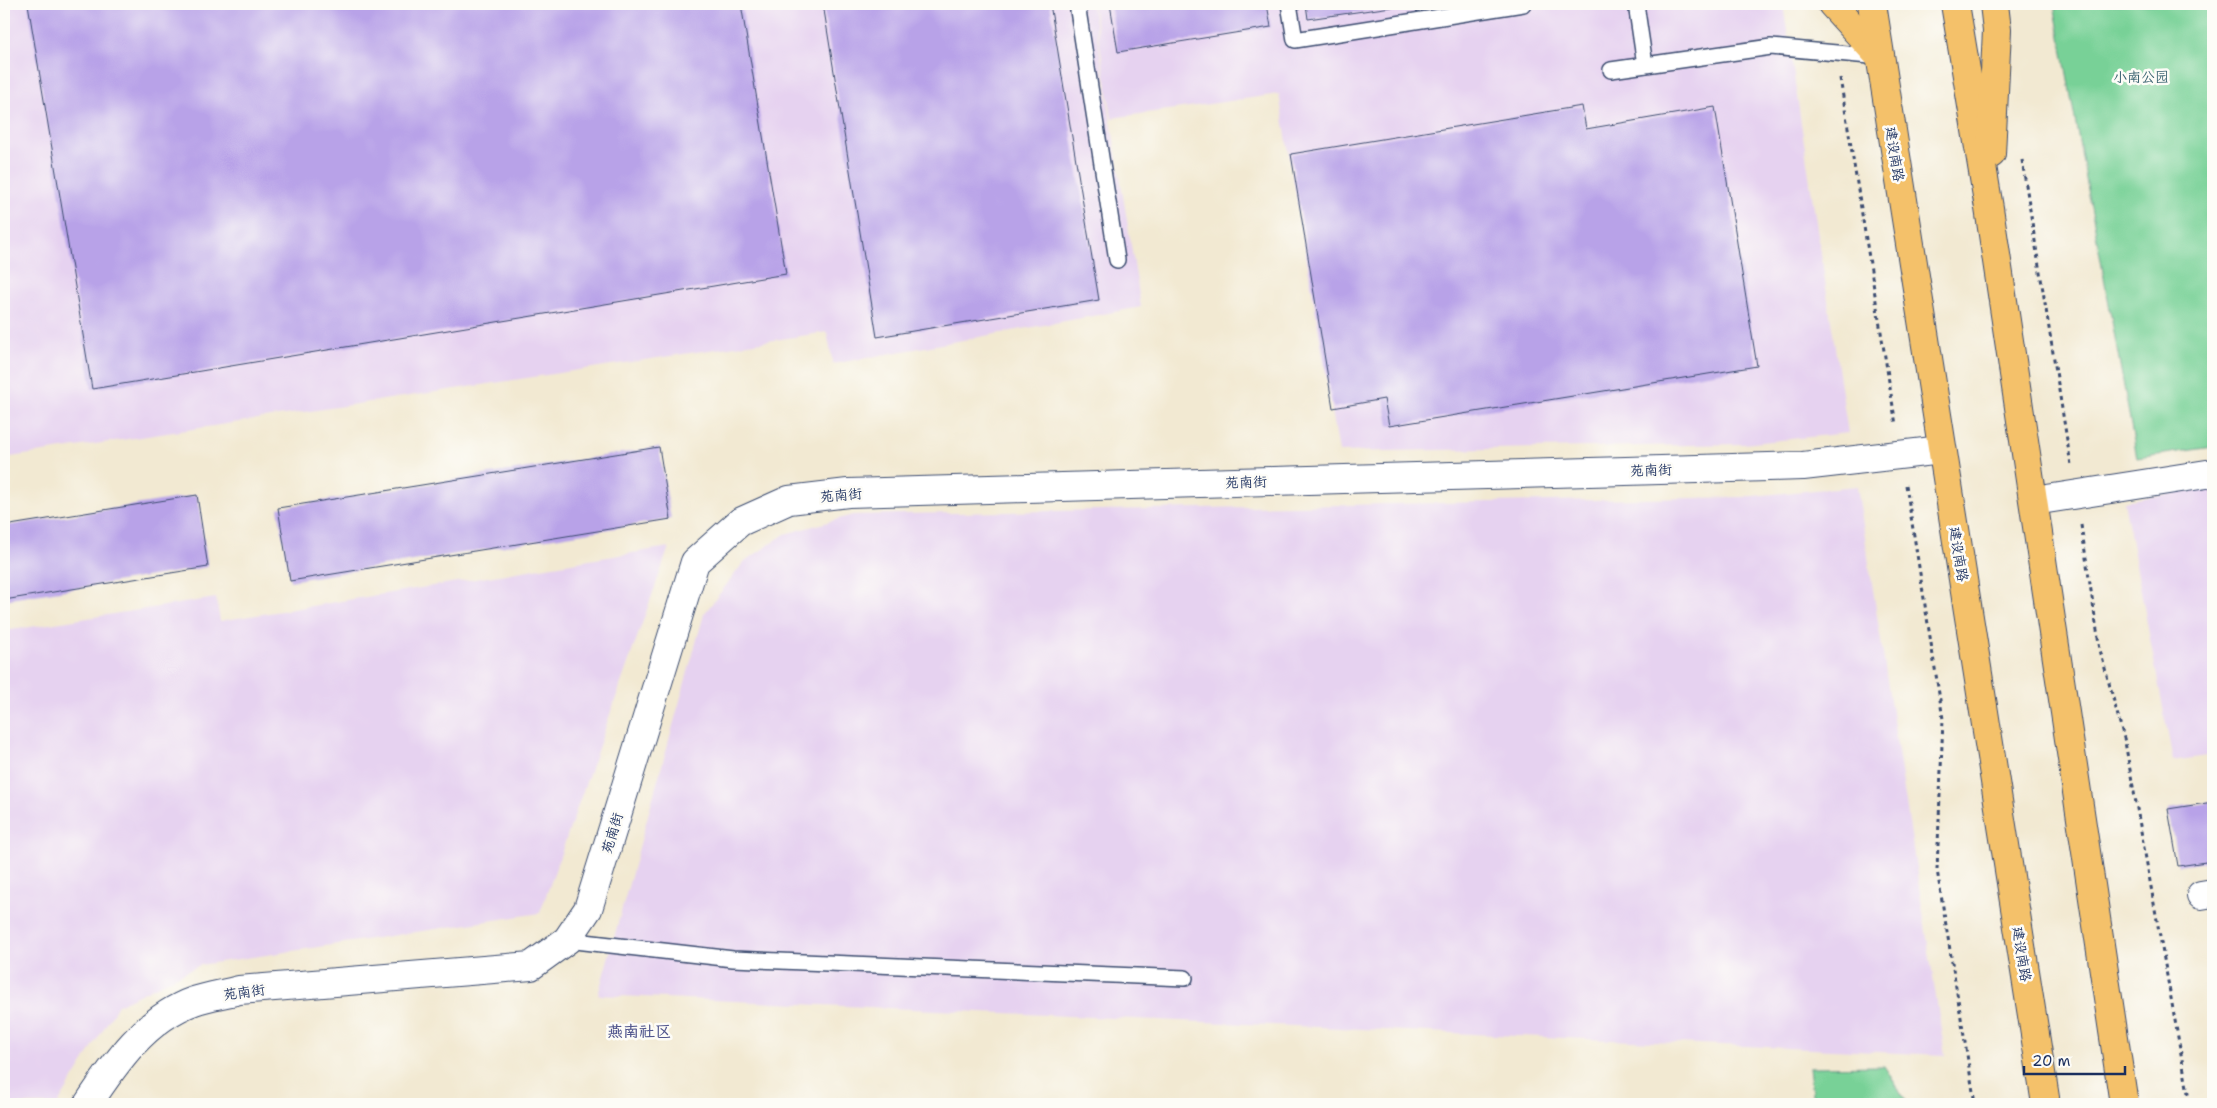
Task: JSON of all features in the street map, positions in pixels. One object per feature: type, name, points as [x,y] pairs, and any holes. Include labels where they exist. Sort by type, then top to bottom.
[{"type":"main road","points":[[1832,4],[1880,57]]},
{"type":"main road","name":"建设南路","points":[[1872,4],[2046,1104]]},
{"type":"main road","points":[[1955,4],[1989,208],[2124,1104]]},
{"type":"main road","points":[[1989,208],[1997,30],[1994,4]]},
{"type":"street","name":"苑南街","points":[[95,1102],[121,1056],[155,1022],[193,1001],[239,990],[531,966],[567,940],[588,909],[695,562],[740,522],[789,500],[848,493],[1804,466],[1942,450]]},
{"type":"street","points":[[2034,501],[2213,473]]},
{"type":"lane","points":[[1077,4],[1117,260]]},
{"type":"lane","points":[[1289,4],[1295,40],[1523,4]]},
{"type":"lane","points":[[1636,4],[1645,65]]},
{"type":"lane","points":[[1611,70],[1771,47],[1880,57]]},
{"type":"lane","points":[[567,940],[733,959],[1185,978]]},
{"type":"path","points":[[1824,52],[1839,69],[1943,719],[1937,870],[1975,1104]]},
{"type":"path","points":[[2021,153],[2100,650],[2125,742],[2190,1104]]},
{"type":"shaded area","points":[[4,4],[1092,4],[1141,307],[833,364],[827,332],[4,458]]},
{"type":"shaded area","points":[[1093,4],[1783,4],[1848,433],[1743,444],[1339,452],[1279,94],[1112,118]]},
{"type":"shaded area","points":[[1857,486],[1945,1055],[598,995],[704,614],[744,562],[785,534],[853,515],[1743,497]]},
{"type":"shaded area","points":[[2213,487],[2213,755],[2173,761],[2124,501]]},
{"type":"shaded area","points":[[669,547],[540,913],[200,965],[118,1005],[58,1104],[4,1104],[4,631],[216,598],[220,621]]},
{"type":"green space","name":"小南公园","points":[[2054,4],[2213,4],[2213,447],[2137,458]]},
{"type":"green space","points":[[1884,1066],[1908,1104],[1813,1104],[1809,1067]]},
{"type":"building","points":[[28,4],[741,4],[786,274],[92,389]]},
{"type":"building","points":[[823,4],[1050,4],[1099,300],[877,337]]},
{"type":"building","points":[[1110,4],[1267,4],[1271,27],[1118,52]]},
{"type":"building","points":[[1306,4],[1405,4],[1405,5],[1308,19]]},
{"type":"building","points":[[1582,106],[1586,129],[1715,107],[1757,366],[1389,426],[1384,399],[1333,408],[1291,154]]},
{"type":"building","points":[[659,447],[671,519],[290,581],[278,508]]},
{"type":"building","points":[[197,495],[208,567],[4,600],[4,526]]},
{"type":"building","points":[[2213,802],[2213,861],[2178,866],[2168,809]]},
{"type":"district","name":"燕南社区","points":[[639,1031]]}]
